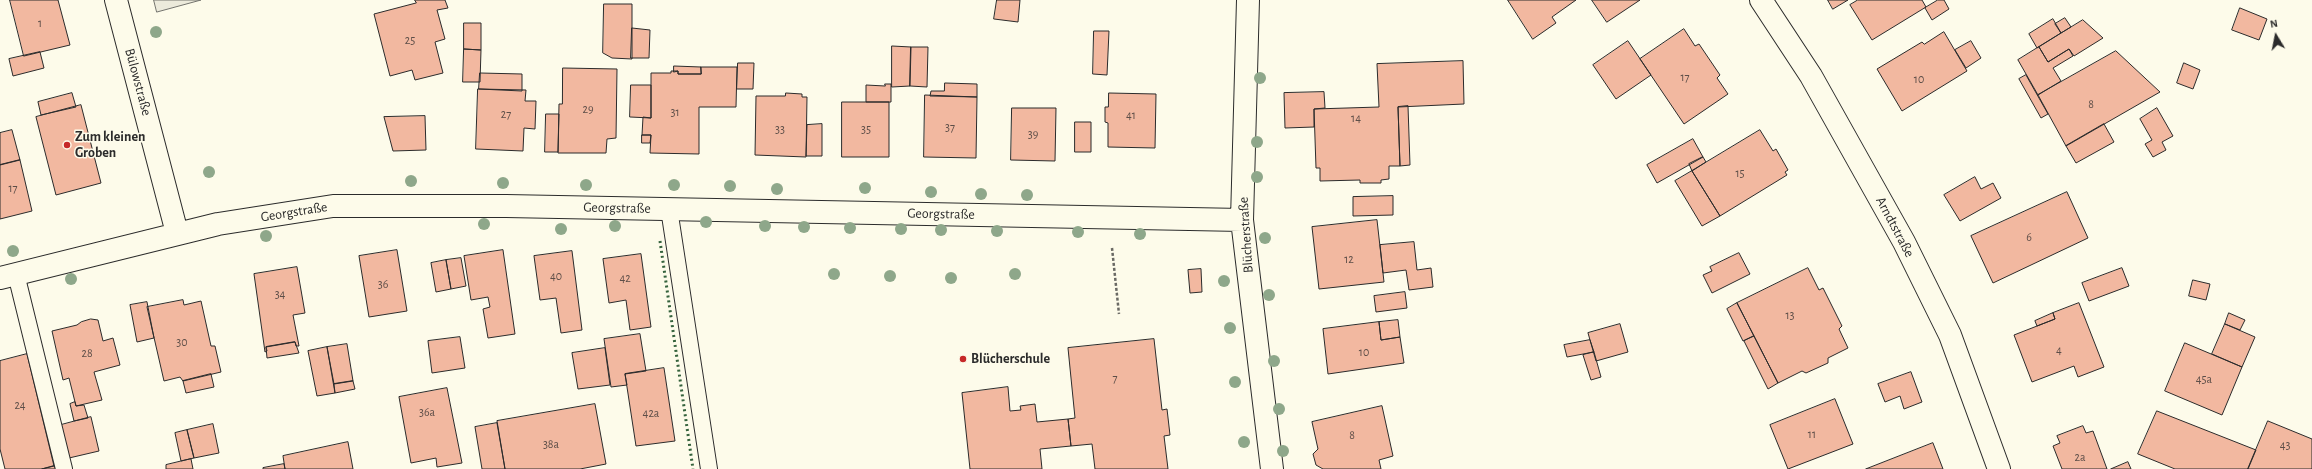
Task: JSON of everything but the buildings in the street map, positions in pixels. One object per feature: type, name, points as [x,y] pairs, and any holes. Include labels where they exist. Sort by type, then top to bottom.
[{"type":"street","name":"Bülowstraße","points":[[116,0],[178,233]]},
{"type":"street","name":"Blücherstraße","points":[[1248,0],[1242,220],[1272,469]]},
{"type":"street","name":"Arndtstraße","points":[[1761,0],[1811,76],[1904,242],[1950,335],[1999,469]]},
{"type":"street","name":"Georgstraße","points":[[8,276],[218,224],[333,206],[427,205],[1242,220]]},
{"type":"lane","points":[[669,209],[709,469]]},
{"type":"lane","points":[[8,276],[64,469]]},
{"type":"path","points":[[1109,217],[1119,314]]},
{"type":"shaded area","points":[[154,0],[201,0],[157,12]]},
{"type":"hedge","points":[[660,241],[693,469]]},
{"type":"place","name":"Zum kleinen Groben","points":[[67,145]]},
{"type":"place","name":"Blücherschule","points":[[963,359]]}]
